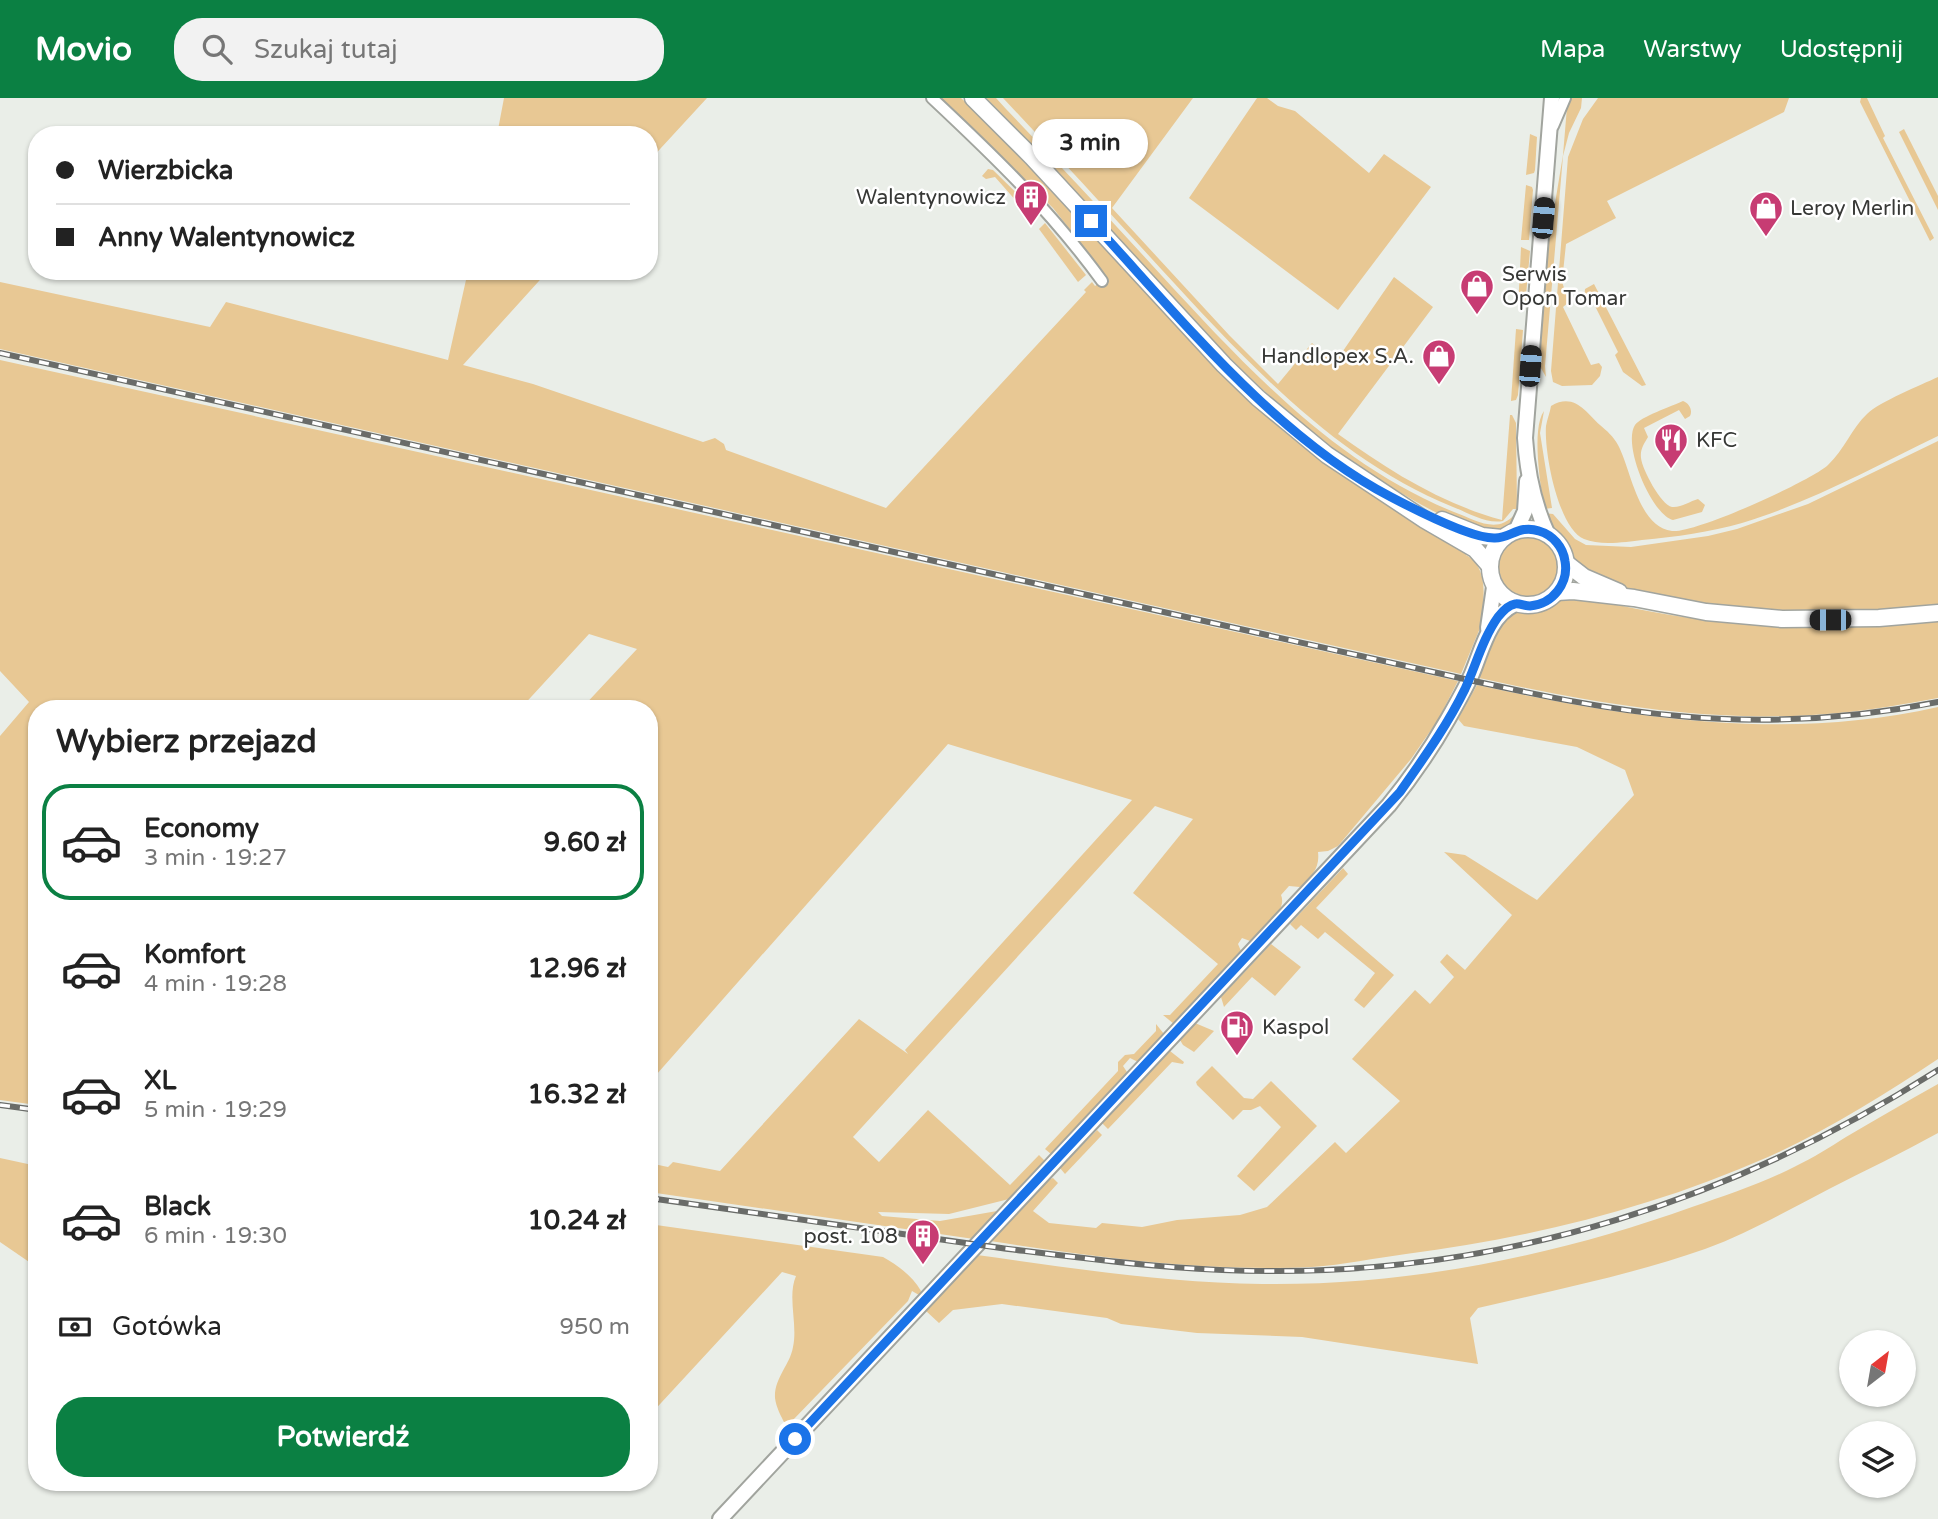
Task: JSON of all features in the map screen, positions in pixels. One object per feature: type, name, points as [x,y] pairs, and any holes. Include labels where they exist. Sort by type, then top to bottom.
[{"type":"main road","points":[[973,98],[1041,166],[1240,381],[1309,441],[1425,520],[1475,549],[1489,565],[1494,586],[1485,640]]},
{"type":"main road","points":[[1548,535],[1541,519],[1528,466],[1525,438],[1552,98]]},
{"type":"main road","points":[[1489,565],[1494,548],[1509,534],[1525,511],[1528,466]]},
{"type":"main road","points":[[1389,496],[1482,536],[1531,529],[1548,535],[1559,545],[1566,563],[1564,580],[1557,592],[1538,604],[1515,604],[1503,597],[1494,586]]},
{"type":"main road","points":[[1566,563],[1584,577],[1634,598]]},
{"type":"main road","points":[[1557,592],[1573,591],[1634,598],[1706,612],[1782,619],[1869,619],[1938,612]]},
{"type":"main road","points":[[720,1519],[1400,792],[1463,692],[1485,640],[1503,612],[1515,604]]},
{"type":"street","points":[[932,98],[1037,200],[1069,236],[1102,281]]},
{"type":"street","points":[[1549,135],[1565,98]]},
{"type":"shaded area","points":[[504,98],[707,98],[658,151],[658,126],[499,126]]},
{"type":"shaded area","points":[[941,98],[961,98],[994,129],[1233,386],[1269,419],[1349,480],[1468,550],[1466,555],[1482,575],[1483,621],[1461,674],[0,349],[0,282],[210,327],[226,302],[448,360],[466,280],[540,280],[463,365],[533,384],[703,442],[715,438],[724,444],[726,450],[886,508],[1086,292],[1084,290],[1092,282],[1095,286],[1107,277],[1053,208]]},
{"type":"shaded area","points":[[986,98],[996,98],[1227,345],[1295,410],[1332,440],[1370,468],[1411,492],[1454,512],[1494,525],[1501,524],[1515,514],[1512,521],[1502,528],[1490,529],[1441,515],[1360,468],[1298,421],[1241,369]]},
{"type":"shaded area","points":[[1003,98],[1193,98],[1112,208],[1278,384],[1312,343],[1334,364],[1394,277],[1433,307],[1338,434],[1416,484],[1458,505],[1502,520],[1512,415],[1516,423],[1517,509],[1513,509],[1503,521],[1497,522],[1453,507],[1410,487],[1370,463],[1332,435],[1295,405],[1226,339]]},
{"type":"shaded area","points":[[1257,98],[1267,98],[1278,106],[1295,111],[1369,173],[1384,154],[1431,187],[1338,310],[1189,198]]},
{"type":"shaded area","points":[[1571,98],[1582,98],[1581,108],[1569,133],[1563,156],[1546,377],[1537,361],[1543,276],[1563,155],[1567,107]]},
{"type":"shaded area","points":[[1598,98],[1789,98],[1784,112],[1607,201],[1616,218],[1566,244],[1562,282],[1569,302],[1563,307],[1591,365],[1599,363],[1602,367],[1600,376],[1592,385],[1562,386],[1553,382],[1551,371],[1568,157],[1583,119]]},
{"type":"shaded area","points":[[1861,98],[1867,98],[1885,136],[1883,138],[1934,238],[1930,241],[1860,102]]},
{"type":"shaded area","points":[[1904,129],[1938,196],[1938,210],[1899,132]]},
{"type":"shaded area","points":[[1530,134],[1537,137],[1535,170],[1534,173],[1526,175]]},
{"type":"shaded area","points":[[988,169],[993,170],[1039,215],[1033,220],[995,177],[986,179],[982,176]]},
{"type":"shaded area","points":[[1526,185],[1533,190],[1529,240],[1521,240]]},
{"type":"shaded area","points":[[1045,223],[1086,275],[1078,282],[1039,229]]},
{"type":"shaded area","points":[[1521,247],[1530,251],[1525,306],[1518,310]]},
{"type":"shaded area","points":[[1594,284],[1646,385],[1642,386],[1623,372],[1615,355],[1618,352],[1591,298],[1584,300],[1585,289]]},
{"type":"shaded area","points":[[1516,329],[1523,330],[1518,395],[1516,400],[1511,401]]},
{"type":"shaded area","points":[[0,360],[1458,681],[1438,720],[1411,759],[1338,846],[1318,852],[1318,863],[1311,875],[1300,887],[1289,886],[1281,895],[1281,908],[1272,920],[1250,941],[1242,938],[1238,944],[1241,951],[1174,1024],[1163,1015],[1170,1015],[1218,964],[1133,893],[1193,819],[1155,806],[853,1137],[879,1162],[928,1110],[1010,1185],[1039,1155],[1045,1161],[1009,1199],[949,1214],[878,1212],[882,1216],[940,1221],[997,1211],[974,1239],[658,1193],[658,1165],[668,1167],[673,1162],[720,1171],[859,1019],[908,1054],[905,1050],[1132,800],[948,744],[658,1073],[658,700],[589,700],[637,649],[589,634],[528,700],[28,701],[0,671]]},
{"type":"shaded area","points":[[1938,377],[1938,436],[1817,494],[1742,523],[1667,537],[1613,543],[1590,541],[1575,532],[1554,488],[1547,453],[1546,426],[1551,406],[1559,402],[1579,405],[1612,436],[1623,455],[1643,508],[1660,527],[1672,531],[1684,530],[1727,516],[1817,473],[1834,459],[1873,409]]},
{"type":"shaded area","points":[[1683,401],[1690,407],[1690,416],[1685,419],[1679,410],[1644,428],[1648,437],[1641,455],[1648,478],[1668,505],[1679,506],[1698,499],[1705,505],[1702,512],[1673,520],[1656,506],[1648,493],[1636,463],[1632,435],[1638,422]]},
{"type":"shaded area","points":[[1544,411],[1540,433],[1552,508],[1544,509],[1537,444],[1540,419]]},
{"type":"shaded area","points":[[1938,441],[1938,604],[1865,610],[1792,611],[1719,606],[1647,593],[1608,582],[1583,569],[1576,563],[1544,513],[1553,514],[1575,539],[1586,545],[1631,547],[1708,536],[1737,529],[1808,504]]},
{"type":"shaded area","points":[[1528,536],[1550,545],[1559,567],[1550,589],[1528,598],[1506,589],[1497,567],[1506,545]]},
{"type":"shaded area","points":[[1573,596],[1683,617],[1789,627],[1878,626],[1938,620],[1938,698],[1838,713],[1747,716],[1613,704],[1479,678],[1501,623],[1513,612],[1539,611],[1563,597]]},
{"type":"shaded area","points":[[1477,685],[1591,707],[1706,722],[1823,723],[1938,707],[1938,1059],[1834,1124],[1768,1157],[1635,1206],[1545,1230],[1499,1239],[1335,1265],[1271,1268],[1150,1262],[990,1241],[1048,1180],[1053,1178],[1058,1183],[1033,1211],[1049,1223],[1096,1228],[1102,1223],[1142,1227],[1177,1220],[1240,1215],[1267,1207],[1335,1142],[1346,1153],[1400,1101],[1352,1059],[1415,990],[1430,1004],[1454,977],[1440,962],[1447,954],[1465,970],[1512,915],[1444,852],[1465,855],[1537,900],[1634,795],[1625,770],[1577,747],[1464,726],[1458,719]]},
{"type":"shaded area","points":[[28,703],[28,1104],[0,1100],[0,736]]},
{"type":"shaded area","points":[[1343,868],[1348,874],[1316,908],[1394,975],[1364,1008],[1354,1000],[1375,973],[1325,932],[1318,939],[1301,925],[1296,930],[1290,924]]},
{"type":"shaded area","points":[[1271,944],[1301,967],[1275,996],[1252,977],[1224,1007],[1221,997]]},
{"type":"shaded area","points":[[1195,1023],[1214,1031],[1194,1052],[1180,1040]]},
{"type":"shaded area","points":[[1156,1024],[1164,1034],[1138,1062],[1130,1058],[1123,1066],[1126,1075],[1051,1154],[1045,1149],[1118,1071],[1118,1062],[1125,1055],[1134,1054],[1156,1031]]},
{"type":"shaded area","points":[[1170,1051],[1184,1062],[1183,1064],[1172,1062],[1108,1129],[1102,1123]]},
{"type":"shaded area","points":[[1212,1066],[1244,1098],[1253,1099],[1271,1081],[1317,1126],[1254,1191],[1237,1176],[1281,1127],[1260,1106],[1243,1110],[1233,1120],[1197,1085],[1196,1082]]},
{"type":"shaded area","points":[[1938,1084],[1938,1133],[1753,1229],[1705,1249],[1649,1267],[1478,1308],[1470,1318],[1478,1364],[1302,1337],[1197,1333],[1121,1324],[1107,1318],[1002,1304],[953,1310],[939,1323],[926,1311],[977,1255],[1154,1278],[1262,1284],[1372,1280],[1480,1265],[1534,1253],[1640,1224],[1771,1178],[1815,1156]]},
{"type":"shaded area","points":[[1097,1130],[1102,1135],[1065,1174],[1060,1168]]},
{"type":"shaded area","points":[[0,1158],[28,1164],[28,1261],[0,1242]]},
{"type":"shaded area","points":[[658,1225],[883,1257],[899,1267],[921,1291],[919,1295],[912,1291],[908,1301],[792,1421],[785,1424],[776,1405],[775,1391],[793,1347],[792,1293],[796,1276],[782,1272],[658,1406]]},
{"type":"railway","points":[[0,353],[1573,701],[1652,713],[1744,720],[1841,716],[1938,702]]},
{"type":"railway","points":[[658,1199],[1134,1264],[1268,1271],[1358,1268],[1446,1259],[1532,1242],[1617,1220],[1700,1191],[1782,1156],[1861,1116],[1938,1070]]},
{"type":"railway","points":[[0,1105],[28,1109]]},
{"type":"place","name":"Walentynowicz","points":[[1031,227]]},
{"type":"place","name":"Leroy Merlin","points":[[1766,238]]},
{"type":"place","name":"Serwis Opon Tomar","points":[[1477,316]]},
{"type":"place","name":"Handlopex S.A.","points":[[1439,386]]},
{"type":"place","name":"KFC","points":[[1671,470]]},
{"type":"place","name":"Kaspol","points":[[1237,1057]]},
{"type":"place","name":"post. 108","points":[[923,1266]]},
{"type":"route","points":[[795,1439],[1400,792],[1447,720],[1463,692],[1492,626],[1503,612],[1515,604],[1524,606],[1546,601],[1561,587],[1565,577],[1566,563],[1563,553],[1559,545],[1545,533],[1523,529],[1503,538],[1482,536],[1389,496],[1327,455],[1276,415],[1240,381],[1091,221]]}]
